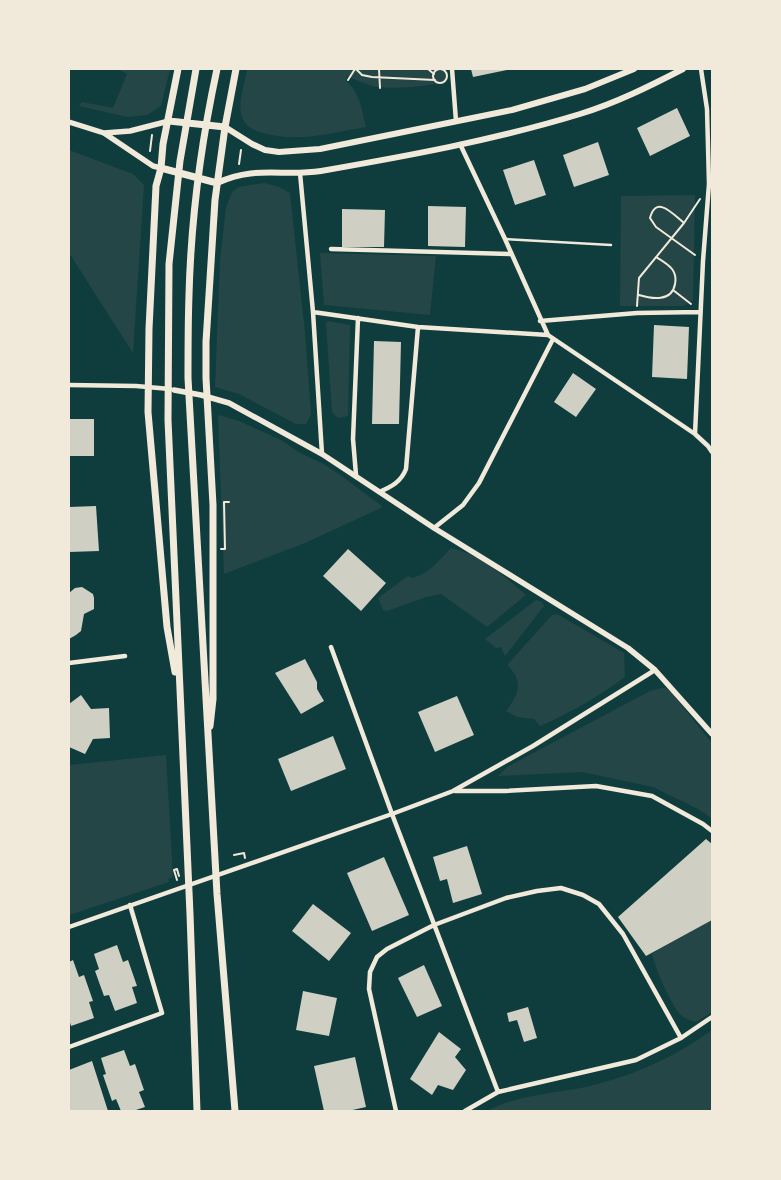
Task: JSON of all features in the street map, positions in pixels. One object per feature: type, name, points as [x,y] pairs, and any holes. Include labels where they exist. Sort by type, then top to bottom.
[{"type":"main road","points":[[178,69],[163,144],[161,168],[156,186],[149,329],[148,412],[167,627],[180,697]]},
{"type":"main road","points":[[196,69],[180,161],[169,264],[168,420],[197,1111]]},
{"type":"main road","points":[[217,69],[201,156],[194,224],[189,294],[188,378],[217,894],[235,1111]]},
{"type":"main road","points":[[208,751],[213,699],[213,504],[206,342],[217,183],[224,127],[236,69]]},
{"type":"main road","points":[[168,120],[224,127],[265,150],[279,152],[320,149],[512,110],[585,89],[634,69]]},
{"type":"main road","points":[[161,168],[217,183],[232,176],[250,172],[300,173],[319,171],[460,144],[581,114],[649,87],[684,69]]},
{"type":"street","points":[[452,69],[456,121]]},
{"type":"street","points":[[695,434],[703,261],[711,184],[707,109],[701,69]]},
{"type":"street","points":[[104,133],[130,130],[168,120]]},
{"type":"street","points":[[69,122],[104,133],[153,166],[161,168]]},
{"type":"street","points":[[460,144],[548,335],[695,434],[712,452]]},
{"type":"street","points":[[300,173],[313,312],[322,454]]},
{"type":"street","points":[[331,249],[511,254]]},
{"type":"street","points":[[313,312],[418,328],[548,335]]},
{"type":"street","points":[[540,321],[637,313],[700,312]]},
{"type":"street","points":[[356,475],[353,439],[358,318]]},
{"type":"street","points":[[379,492],[398,482],[406,469],[418,328]]},
{"type":"street","points":[[434,528],[463,505],[478,483],[553,339]]},
{"type":"street","points":[[69,385],[136,386],[174,390],[201,394],[229,403],[322,454],[434,528],[628,648],[655,670],[712,734]]},
{"type":"street","points":[[331,648],[498,1092]]},
{"type":"street","points":[[69,663],[125,656]]},
{"type":"street","points":[[69,927],[454,791],[533,746],[655,670]]},
{"type":"street","points":[[454,791],[505,791],[596,786],[652,796],[703,824],[712,831]]},
{"type":"street","points":[[396,1111],[369,989],[370,972],[377,957],[387,949],[434,925],[506,898],[536,891],[561,888],[583,895],[599,904],[623,934],[681,1038]]},
{"type":"street","points":[[69,1047],[162,1013],[130,905]]},
{"type":"street","points":[[465,1111],[498,1092],[636,1060],[681,1038],[712,1017]]},
{"type":"lane","points":[[505,239],[611,245]]},
{"type":"path","points":[[348,80],[355,69],[362,75],[379,78],[435,80],[441,83],[447,78],[445,71],[441,69],[436,70],[434,74],[435,80]]},
{"type":"path","points":[[379,69],[380,88]]},
{"type":"path","points":[[428,69],[434,74]]},
{"type":"path","points":[[150,151],[152,135]]},
{"type":"path","points":[[239,164],[241,150]]},
{"type":"path","points":[[637,313],[639,278],[684,223],[711,184]]},
{"type":"path","points":[[684,223],[665,207],[661,206],[654,210],[650,218],[656,227],[703,261]]},
{"type":"path","points":[[638,294],[650,298],[659,298],[668,296],[673,290],[675,278],[671,267],[656,257]]},
{"type":"path","points":[[673,290],[700,312]]},
{"type":"path","points":[[221,549],[225,549],[224,502],[230,502]]},
{"type":"path","points":[[234,855],[244,853],[247,865]]},
{"type":"path","points":[[179,878],[177,869],[174,870],[179,888]]},
{"type":"shaded area","points":[[118,69],[170,69],[161,106],[147,115],[127,117],[79,106],[82,102],[113,108],[127,74]]},
{"type":"shaded area","points":[[247,69],[447,69],[448,79],[425,86],[384,88],[347,76],[346,81],[351,85],[360,102],[366,127],[314,136],[289,137],[260,132],[249,127],[242,118],[240,103]]},
{"type":"shaded area","points":[[69,150],[133,174],[144,185],[133,353],[69,253]]},
{"type":"shaded area","points":[[264,183],[279,187],[290,193],[305,333],[311,414],[306,424],[296,424],[239,394],[215,387],[220,260],[226,208],[232,192],[239,187]]},
{"type":"shaded area","points":[[695,195],[693,300],[683,306],[620,306],[621,196]]},
{"type":"shaded area","points":[[320,253],[436,256],[430,315],[324,305]]},
{"type":"shaded area","points":[[328,321],[350,325],[348,416],[338,418],[332,412],[326,323]]},
{"type":"shaded area","points":[[218,415],[239,421],[281,440],[300,453],[322,463],[383,507],[305,543],[224,574]]},
{"type":"shaded area","points":[[451,548],[461,550],[481,560],[526,595],[487,627],[441,594],[426,597],[387,611],[383,610],[378,598],[408,576],[412,578],[429,570]]},
{"type":"shaded area","points":[[536,600],[542,602],[544,606],[505,656],[501,647],[496,648],[485,639]]},
{"type":"shaded area","points":[[557,614],[624,653],[625,677],[584,704],[540,726],[534,719],[517,717],[506,711],[514,699],[518,688],[516,677],[507,665],[552,615]]},
{"type":"shaded area","points":[[661,688],[671,692],[712,743],[712,819],[700,810],[653,787],[582,772],[498,776],[507,767],[650,691]]},
{"type":"shaded area","points":[[166,755],[173,877],[168,879],[169,882],[69,915],[69,765]]},
{"type":"shaded area","points":[[712,909],[712,1012],[696,1022],[682,1016],[675,1008],[663,985],[652,954]]},
{"type":"shaded area","points":[[712,1030],[712,1111],[487,1111],[527,1097],[598,1084],[628,1074],[672,1055]]},
{"type":"building","points":[[471,69],[507,69],[507,70],[473,77]]},
{"type":"building","points":[[677,108],[690,136],[650,156],[637,128]]},
{"type":"building","points":[[598,142],[609,175],[574,187],[563,155]]},
{"type":"building","points":[[534,160],[546,195],[515,205],[503,170]]},
{"type":"building","points":[[428,206],[466,207],[465,247],[428,246]]},
{"type":"building","points":[[342,209],[385,210],[384,247],[342,247]]},
{"type":"building","points":[[654,325],[689,327],[687,379],[652,377]]},
{"type":"building","points":[[374,341],[401,342],[399,424],[372,424]]},
{"type":"building","points":[[573,373],[596,389],[576,417],[554,402]]},
{"type":"building","points":[[69,419],[94,419],[94,456],[69,456]]},
{"type":"building","points":[[96,506],[99,551],[69,552],[69,507]]},
{"type":"building","points":[[348,549],[386,583],[361,611],[323,576]]},
{"type":"building","points":[[82,587],[93,594],[94,609],[84,614],[81,631],[69,639],[69,593],[75,588]]},
{"type":"building","points":[[305,659],[324,701],[301,714],[275,673]]},
{"type":"building","points":[[81,695],[91,709],[109,708],[110,738],[93,739],[85,754],[69,747],[69,704]]},
{"type":"building","points":[[457,696],[474,735],[435,752],[418,712]]},
{"type":"building","points":[[333,736],[346,769],[291,791],[278,759]]},
{"type":"building","points":[[706,839],[712,844],[712,920],[646,956],[618,917]]},
{"type":"building","points":[[467,846],[482,894],[453,903],[447,879],[440,881],[433,857]]},
{"type":"building","points":[[384,857],[409,915],[372,931],[347,873]]},
{"type":"building","points":[[313,904],[351,933],[329,961],[292,931]]},
{"type":"building","points":[[117,945],[123,962],[128,960],[137,986],[132,987],[137,1003],[115,1011],[109,995],[104,996],[95,971],[99,969],[94,954]]},
{"type":"building","points":[[73,960],[79,977],[84,975],[93,1001],[89,1002],[94,1018],[71,1026],[69,1019],[69,962]]},
{"type":"building","points":[[424,965],[442,1006],[417,1017],[398,978]]},
{"type":"building","points":[[303,991],[337,998],[329,1036],[296,1030]]},
{"type":"building","points":[[528,1007],[537,1038],[524,1042],[517,1020],[509,1022],[507,1013]]},
{"type":"building","points":[[439,1032],[461,1049],[455,1057],[466,1070],[453,1090],[438,1085],[432,1095],[410,1079]]},
{"type":"building","points":[[124,1050],[130,1066],[135,1064],[144,1090],[139,1092],[145,1107],[133,1111],[121,1111],[116,1099],[112,1101],[103,1075],[106,1074],[101,1058]]},
{"type":"building","points":[[355,1057],[366,1107],[348,1111],[324,1111],[314,1066]]},
{"type":"building","points":[[92,1061],[108,1111],[69,1111],[69,1070]]}]
